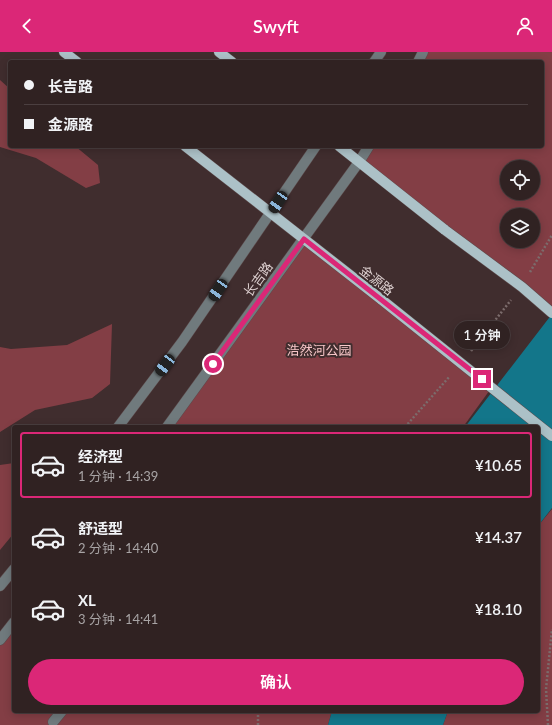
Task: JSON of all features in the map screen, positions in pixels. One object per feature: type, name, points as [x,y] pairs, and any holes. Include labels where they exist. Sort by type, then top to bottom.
[{"type":"main road","points":[[64,52],[74,60]]},
{"type":"main road","points":[[219,52],[229,60]]},
{"type":"main road","name":"金源路","points":[[187,148],[461,362],[538,425]]},
{"type":"main road","points":[[342,148],[445,230],[522,287],[552,313]]},
{"type":"main road","name":"金源路","points":[[540,426],[552,436]]},
{"type":"street","name":"长吉路","points":[[120,425],[182,342],[315,148]]},
{"type":"street","name":"长吉路","points":[[168,425],[304,239],[368,148]]},
{"type":"street","points":[[0,586],[12,571]]},
{"type":"street","points":[[0,640],[12,625]]},
{"type":"street","points":[[53,722],[60,713]]},
{"type":"path","points":[[407,425],[461,362],[522,287],[552,235]]},
{"type":"path","points":[[548,725],[546,689],[552,629]]},
{"type":"path","points":[[258,713],[258,725]]},
{"type":"green space","points":[[423,52],[552,52],[552,313],[359,162],[368,148],[544,148],[544,60],[419,60]]},
{"type":"green space","points":[[0,80],[8,87],[8,148],[77,148],[98,165],[100,183],[86,188],[36,158],[0,147]]},
{"type":"green space","name":"浩然河公园","points":[[304,239],[492,387],[464,425],[168,425]]},
{"type":"green space","points":[[112,324],[110,384],[92,398],[35,410],[0,432],[0,347],[11,349],[67,345]]},
{"type":"green space","points":[[12,463],[12,535],[0,550],[0,465]]},
{"type":"green space","points":[[552,509],[552,725],[443,725],[447,713],[540,713],[540,524]]},
{"type":"green space","points":[[12,625],[12,713],[331,713],[328,725],[0,725],[0,640]]},
{"type":"water","points":[[552,314],[552,508],[540,523],[540,425],[467,425]]},
{"type":"water","points":[[331,713],[447,713],[443,725],[328,725]]},
{"type":"route","points":[[213,364],[304,239],[482,379]]}]
